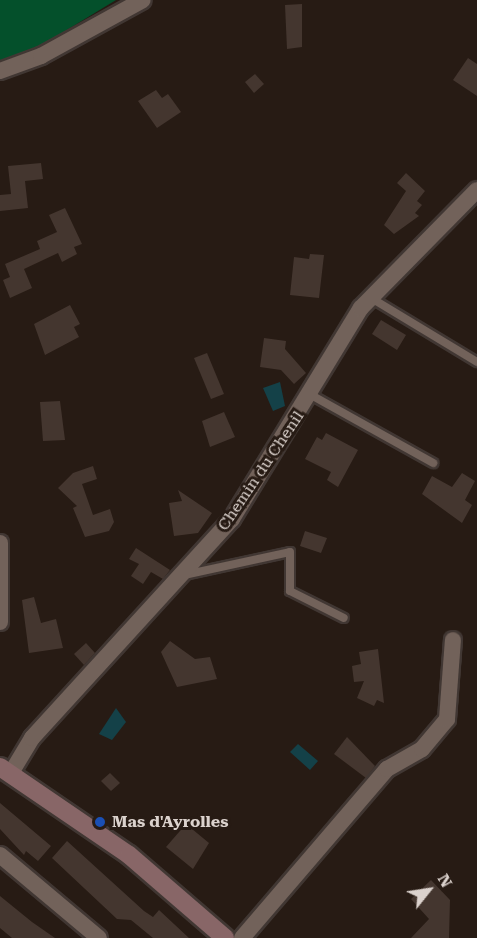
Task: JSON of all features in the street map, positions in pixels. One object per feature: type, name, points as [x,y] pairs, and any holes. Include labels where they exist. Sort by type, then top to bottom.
[{"type":"street","points":[[0,71],[41,56],[143,0]]},
{"type":"street","name":"Chemin du Chenil","points":[[6,770],[32,738],[232,519],[311,395],[348,326],[371,298],[477,190]]},
{"type":"street","points":[[0,543],[0,622]]},
{"type":"street","points":[[242,938],[387,769],[422,749],[447,719],[453,640]]},
{"type":"street","points":[[6,770],[129,855],[225,938]]},
{"type":"street","points":[[0,855],[99,938]]},
{"type":"lane","points":[[371,298],[477,362]]},
{"type":"lane","points":[[311,395],[433,463]]},
{"type":"lane","points":[[181,576],[290,552],[290,591],[344,618]]},
{"type":"green space","points":[[0,0],[116,0],[34,50],[0,63]]},
{"type":"water","points":[[280,382],[285,406],[273,411],[263,388]]},
{"type":"water","points":[[116,708],[126,722],[112,740],[99,734]]},
{"type":"water","points":[[298,744],[318,761],[310,770],[290,752]]},
{"type":"building","points":[[302,4],[302,47],[287,49],[285,5]]},
{"type":"building","points":[[468,58],[477,64],[477,96],[453,80]]},
{"type":"building","points":[[255,74],[264,84],[254,93],[245,82]]},
{"type":"building","points":[[156,90],[162,98],[168,94],[181,112],[157,128],[138,101]]},
{"type":"building","points":[[41,163],[43,179],[25,181],[28,208],[0,211],[0,195],[11,194],[8,166]]},
{"type":"building","points":[[406,173],[425,191],[417,201],[422,205],[415,213],[419,216],[394,234],[384,225],[406,191],[397,183]]},
{"type":"building","points":[[65,208],[82,244],[74,247],[77,254],[62,262],[58,253],[24,269],[32,288],[10,298],[3,280],[10,277],[5,264],[40,249],[37,241],[57,232],[49,215]]},
{"type":"building","points":[[310,254],[324,255],[319,298],[290,295],[294,257],[309,259]]},
{"type":"building","points":[[70,305],[80,324],[74,327],[79,337],[45,355],[34,324]]},
{"type":"building","points":[[381,320],[406,335],[397,350],[372,334]]},
{"type":"building","points":[[264,338],[286,341],[285,349],[306,373],[294,384],[281,370],[260,367]]},
{"type":"building","points":[[207,353],[224,394],[211,399],[194,358]]},
{"type":"building","points":[[60,401],[65,440],[43,441],[40,402]]},
{"type":"building","points":[[224,412],[235,437],[210,447],[202,421]]},
{"type":"building","points":[[326,433],[358,450],[338,487],[327,480],[331,472],[305,459],[317,437],[322,440]]},
{"type":"building","points":[[93,466],[97,479],[82,484],[93,515],[110,509],[114,522],[109,531],[85,537],[73,508],[77,506],[58,488],[73,473]]},
{"type":"building","points":[[462,473],[475,481],[465,500],[472,505],[462,523],[422,494],[432,476],[452,487]]},
{"type":"building","points":[[178,490],[212,513],[198,533],[174,536],[169,503],[182,501]]},
{"type":"building","points":[[305,531],[327,538],[321,553],[300,546]]},
{"type":"building","points":[[136,548],[170,570],[163,579],[151,572],[143,584],[131,576],[139,564],[129,559]]},
{"type":"building","points":[[34,597],[41,623],[56,619],[63,648],[29,653],[22,600]]},
{"type":"building","points":[[170,641],[195,659],[210,657],[217,679],[177,687],[161,652]]},
{"type":"building","points":[[86,643],[95,653],[84,665],[74,654]]},
{"type":"building","points":[[378,649],[384,703],[377,700],[374,706],[357,698],[364,681],[354,682],[352,666],[361,664],[359,652]]},
{"type":"building","points":[[347,737],[375,766],[366,778],[334,754]]},
{"type":"building","points":[[110,773],[120,783],[111,791],[101,781]]},
{"type":"building","points":[[0,803],[51,846],[38,861],[26,851],[24,855],[0,829]]},
{"type":"building","points":[[186,824],[209,843],[193,869],[166,847]]},
{"type":"building","points":[[67,841],[144,911],[153,917],[159,910],[189,938],[153,938],[131,920],[117,919],[52,858]]},
{"type":"building","points":[[431,880],[450,900],[449,938],[411,938],[429,919],[411,899]]},
{"type":"building","points":[[0,896],[55,938],[12,938],[0,928]]},
{"type":"place","name":"Mas d'Ayrolles","points":[[100,822]]}]
